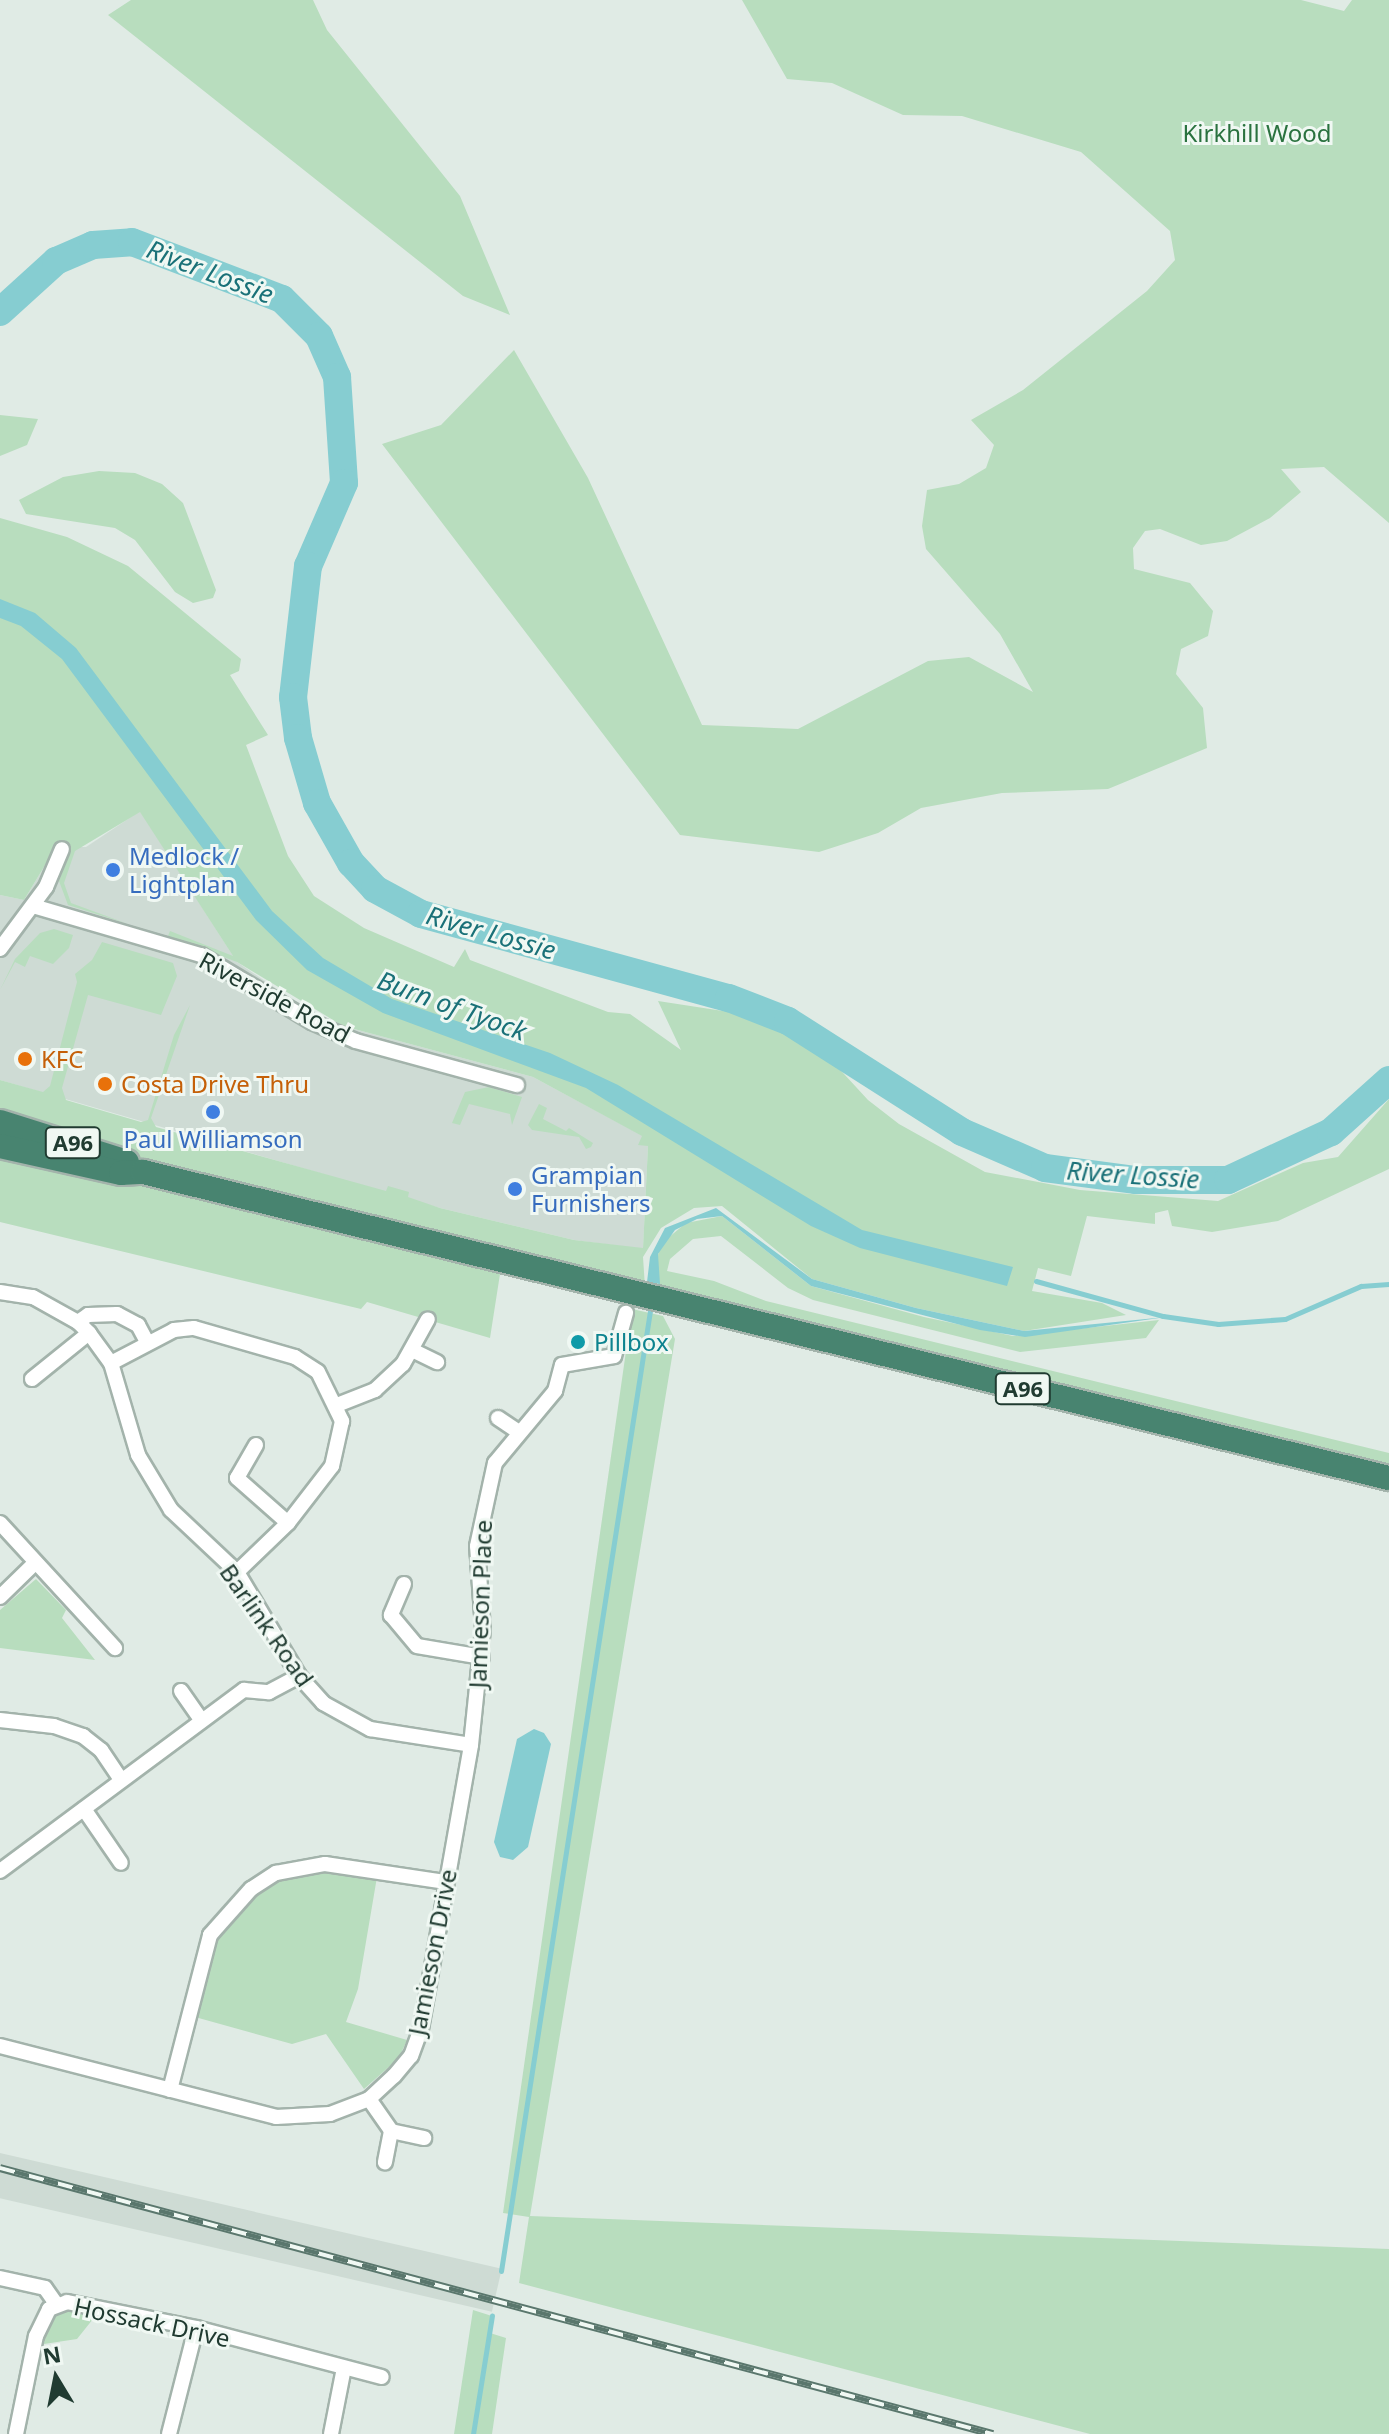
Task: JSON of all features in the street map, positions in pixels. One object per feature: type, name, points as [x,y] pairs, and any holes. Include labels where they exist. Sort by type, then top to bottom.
[{"type":"highway","name":"A96","points":[[0,1122],[118,1156],[143,1172]]},
{"type":"highway","name":"A96","points":[[0,1146],[121,1173],[143,1172],[642,1303],[1389,1478]]},
{"type":"street","points":[[0,949],[33,906],[62,849]]},
{"type":"street","name":"Riverside Road","points":[[33,906],[201,955],[312,1022],[356,1041],[517,1085]]},
{"type":"street","name":"Barlink Road","points":[[0,1292],[33,1297],[84,1327],[111,1363],[138,1455],[171,1510],[237,1572],[299,1676],[323,1703],[370,1729],[471,1745]]},
{"type":"street","name":"Jamieson Place","points":[[471,1745],[482,1657],[477,1546],[495,1463],[555,1391],[562,1365],[614,1356],[642,1303]]},
{"type":"street","points":[[32,1379],[84,1327],[88,1315],[117,1314],[138,1325],[147,1342]]},
{"type":"street","points":[[337,1405],[375,1390],[412,1350],[428,1319]]},
{"type":"street","points":[[111,1363],[174,1330],[194,1328],[295,1357],[318,1372],[337,1405],[342,1421],[332,1466],[288,1523],[237,1572]]},
{"type":"street","points":[[412,1350],[437,1362]]},
{"type":"street","points":[[498,1418],[519,1432]]},
{"type":"street","points":[[256,1445],[237,1478],[288,1523]]},
{"type":"street","points":[[0,1523],[115,1648]]},
{"type":"street","points":[[0,1597],[35,1563]]},
{"type":"street","points":[[404,1584],[391,1615],[417,1646],[482,1657]]},
{"type":"street","points":[[0,1871],[244,1690],[269,1692],[299,1676]]},
{"type":"street","points":[[181,1691],[201,1720]]},
{"type":"street","points":[[0,1720],[54,1726],[83,1736],[101,1750],[121,1780]]},
{"type":"street","name":"Jamieson Drive","points":[[0,2046],[276,2117],[330,2114],[369,2099],[411,2056],[421,2029],[471,1745]]},
{"type":"street","points":[[84,1809],[121,1863]]},
{"type":"street","points":[[170,2090],[210,1935],[251,1889],[276,1873],[325,1864],[445,1882]]},
{"type":"street","points":[[369,2099],[391,2131],[424,2138]]},
{"type":"street","points":[[385,2162],[391,2131]]},
{"type":"street","points":[[0,2278],[45,2288],[56,2304]]},
{"type":"street","name":"Hossack Drive","points":[[16,2434],[31,2357],[44,2317],[56,2304],[112,2310],[196,2328],[382,2377]]},
{"type":"street","points":[[169,2434],[196,2328]]},
{"type":"street","points":[[331,2434],[344,2368]]},
{"type":"shaded area","points":[[140,811],[237,962],[296,1002],[343,1026],[533,1077],[643,1136],[648,1146],[643,1249],[574,1240],[440,1208],[0,1080],[0,895],[24,900],[56,847],[86,847]]},
{"type":"shaded area","points":[[0,2153],[502,2269],[492,2312],[0,2198]]},
{"type":"green space","points":[[131,0],[313,0],[327,30],[460,196],[510,315],[463,296],[108,15]]},
{"type":"green space","name":"Kirkhill Wood","points":[[742,0],[1301,0],[1344,11],[1352,0],[1389,0],[1389,523],[1324,467],[1281,469],[1301,492],[1270,518],[1227,541],[1201,545],[1160,529],[1145,531],[1133,548],[1134,569],[1190,583],[1213,611],[1208,636],[1181,649],[1176,674],[1203,708],[1207,748],[1108,789],[1002,793],[921,808],[878,833],[819,852],[680,835],[382,444],[441,425],[514,350],[588,478],[702,725],[798,729],[928,661],[969,657],[1033,692],[1000,634],[926,549],[922,526],[927,490],[959,484],[986,468],[994,445],[971,420],[1023,390],[1147,291],[1175,260],[1170,231],[1081,152],[962,116],[903,115],[832,83],[787,79]]},
{"type":"green space","points":[[0,415],[38,419],[27,445],[0,456]]},
{"type":"green space","points":[[99,471],[135,473],[162,484],[183,503],[216,590],[213,598],[193,603],[175,592],[135,540],[115,528],[26,514],[19,500],[63,477]]},
{"type":"green space","points":[[0,518],[67,537],[128,566],[241,659],[239,671],[230,675],[268,735],[246,745],[288,856],[314,896],[364,928],[454,967],[465,949],[470,960],[608,1012],[630,1014],[681,1050],[658,1001],[749,1015],[821,1049],[868,1100],[899,1124],[985,1172],[1080,1190],[1218,1201],[1303,1163],[1338,1157],[1389,1099],[1389,1169],[1278,1221],[1212,1232],[1172,1226],[1168,1210],[1155,1213],[1155,1224],[1087,1216],[1071,1276],[1038,1268],[1032,1291],[1102,1303],[1126,1315],[1024,1331],[916,1308],[812,1279],[722,1206],[694,1208],[661,1228],[643,1257],[645,1287],[250,1190],[115,1151],[115,1145],[0,1108],[0,1080],[43,1092],[50,1086],[77,982],[75,974],[92,960],[102,942],[173,963],[177,976],[161,1015],[88,995],[62,1088],[66,1100],[141,1122],[148,1120],[174,1035],[190,1005],[151,1118],[156,1127],[386,1191],[388,1186],[409,1192],[408,1197],[440,1208],[574,1240],[643,1248],[648,1146],[638,1145],[642,1136],[533,1077],[343,1026],[237,962],[168,936],[170,931],[233,956],[140,812],[75,851],[64,883],[71,903],[128,924],[68,905],[59,881],[70,851],[56,847],[24,900],[0,895]]},
{"type":"green space","points":[[54,929],[73,935],[69,948],[53,964],[30,956],[25,967],[15,962],[0,990],[15,959],[40,933]]},
{"type":"green space","points":[[489,1087],[522,1097],[512,1125],[510,1114],[469,1104],[460,1125],[452,1123],[465,1092]]},
{"type":"green space","points":[[539,1104],[547,1108],[543,1119],[566,1131],[569,1128],[593,1143],[591,1147],[586,1149],[579,1137],[532,1130],[528,1125]]},
{"type":"green space","points":[[0,1155],[72,1166],[500,1274],[490,1338],[367,1302],[361,1309],[0,1222]]},
{"type":"green space","points":[[722,1216],[811,1286],[924,1317],[1013,1336],[1159,1320],[1146,1338],[1020,1352],[813,1300],[788,1288],[721,1236],[693,1239],[670,1259],[667,1271],[714,1281],[766,1301],[1389,1453],[1389,1464],[690,1292],[659,1292],[655,1263],[662,1243],[686,1223]]},
{"type":"green space","points":[[632,1309],[663,1316],[675,1339],[530,2216],[1389,2249],[1389,2434],[1090,2434],[519,2283],[529,2217],[503,2213]]},
{"type":"green space","points":[[36,1579],[66,1610],[62,1618],[95,1660],[0,1648],[0,1610]]},
{"type":"green space","points":[[326,1871],[377,1877],[358,1989],[346,2022],[407,2040],[399,2058],[364,2089],[326,2034],[292,2044],[195,2017],[219,1932],[252,1895],[278,1880]]},
{"type":"green space","points":[[56,2304],[97,2314],[77,2339],[44,2344],[31,2357]]},
{"type":"green space","points":[[473,2310],[492,2316],[490,2333],[506,2338],[492,2434],[454,2434]]},
{"type":"water","points":[[0,599],[35,613],[76,648],[272,911],[323,958],[392,999],[550,1053],[618,1085],[862,1230],[1013,1267],[1007,1286],[860,1248],[811,1226],[586,1088],[383,1013],[307,970],[256,920],[62,659],[21,626],[0,618]]},
{"type":"water","points":[[716,1208],[812,1279],[916,1308],[1024,1331],[1166,1317],[1025,1337],[980,1330],[811,1286],[722,1216],[697,1219],[675,1230],[658,1254],[660,1284],[647,1282],[650,1257],[665,1228]]},
{"type":"water","points":[[534,1729],[544,1733],[551,1744],[528,1847],[513,1860],[500,1857],[494,1842],[517,1739]]},
{"type":"waterway","name":"River Lossie","points":[[0,312],[56,261],[93,245],[132,242],[282,299],[319,336],[337,377],[344,483],[308,566],[293,697],[298,738],[317,803],[351,863],[375,889],[421,914],[729,998],[788,1021],[962,1132],[1045,1168],[1136,1180],[1228,1180],[1331,1132],[1389,1080]]},
{"type":"waterway","points":[[1036,1281],[1163,1316],[1218,1324],[1285,1319],[1361,1286],[1389,1284]]},
{"type":"waterway","points":[[501,2271],[651,1304]]},
{"type":"waterway","points":[[473,2434],[492,2316]]},
{"type":"railway","points":[[0,2168],[993,2434]]},
{"type":"place","name":"Medlock / Lightplan","points":[[113,870]]},
{"type":"place","name":"KFC","points":[[25,1059]]},
{"type":"place","name":"Costa Drive Thru","points":[[105,1084]]},
{"type":"place","name":"Paul Williamson","points":[[213,1112]]},
{"type":"place","name":"Grampian Furnishers","points":[[515,1189]]},
{"type":"place","name":"Pillbox","points":[[578,1342]]},
{"type":"water label","name":"Burn of Tyock","points":[[452,1006]]}]
